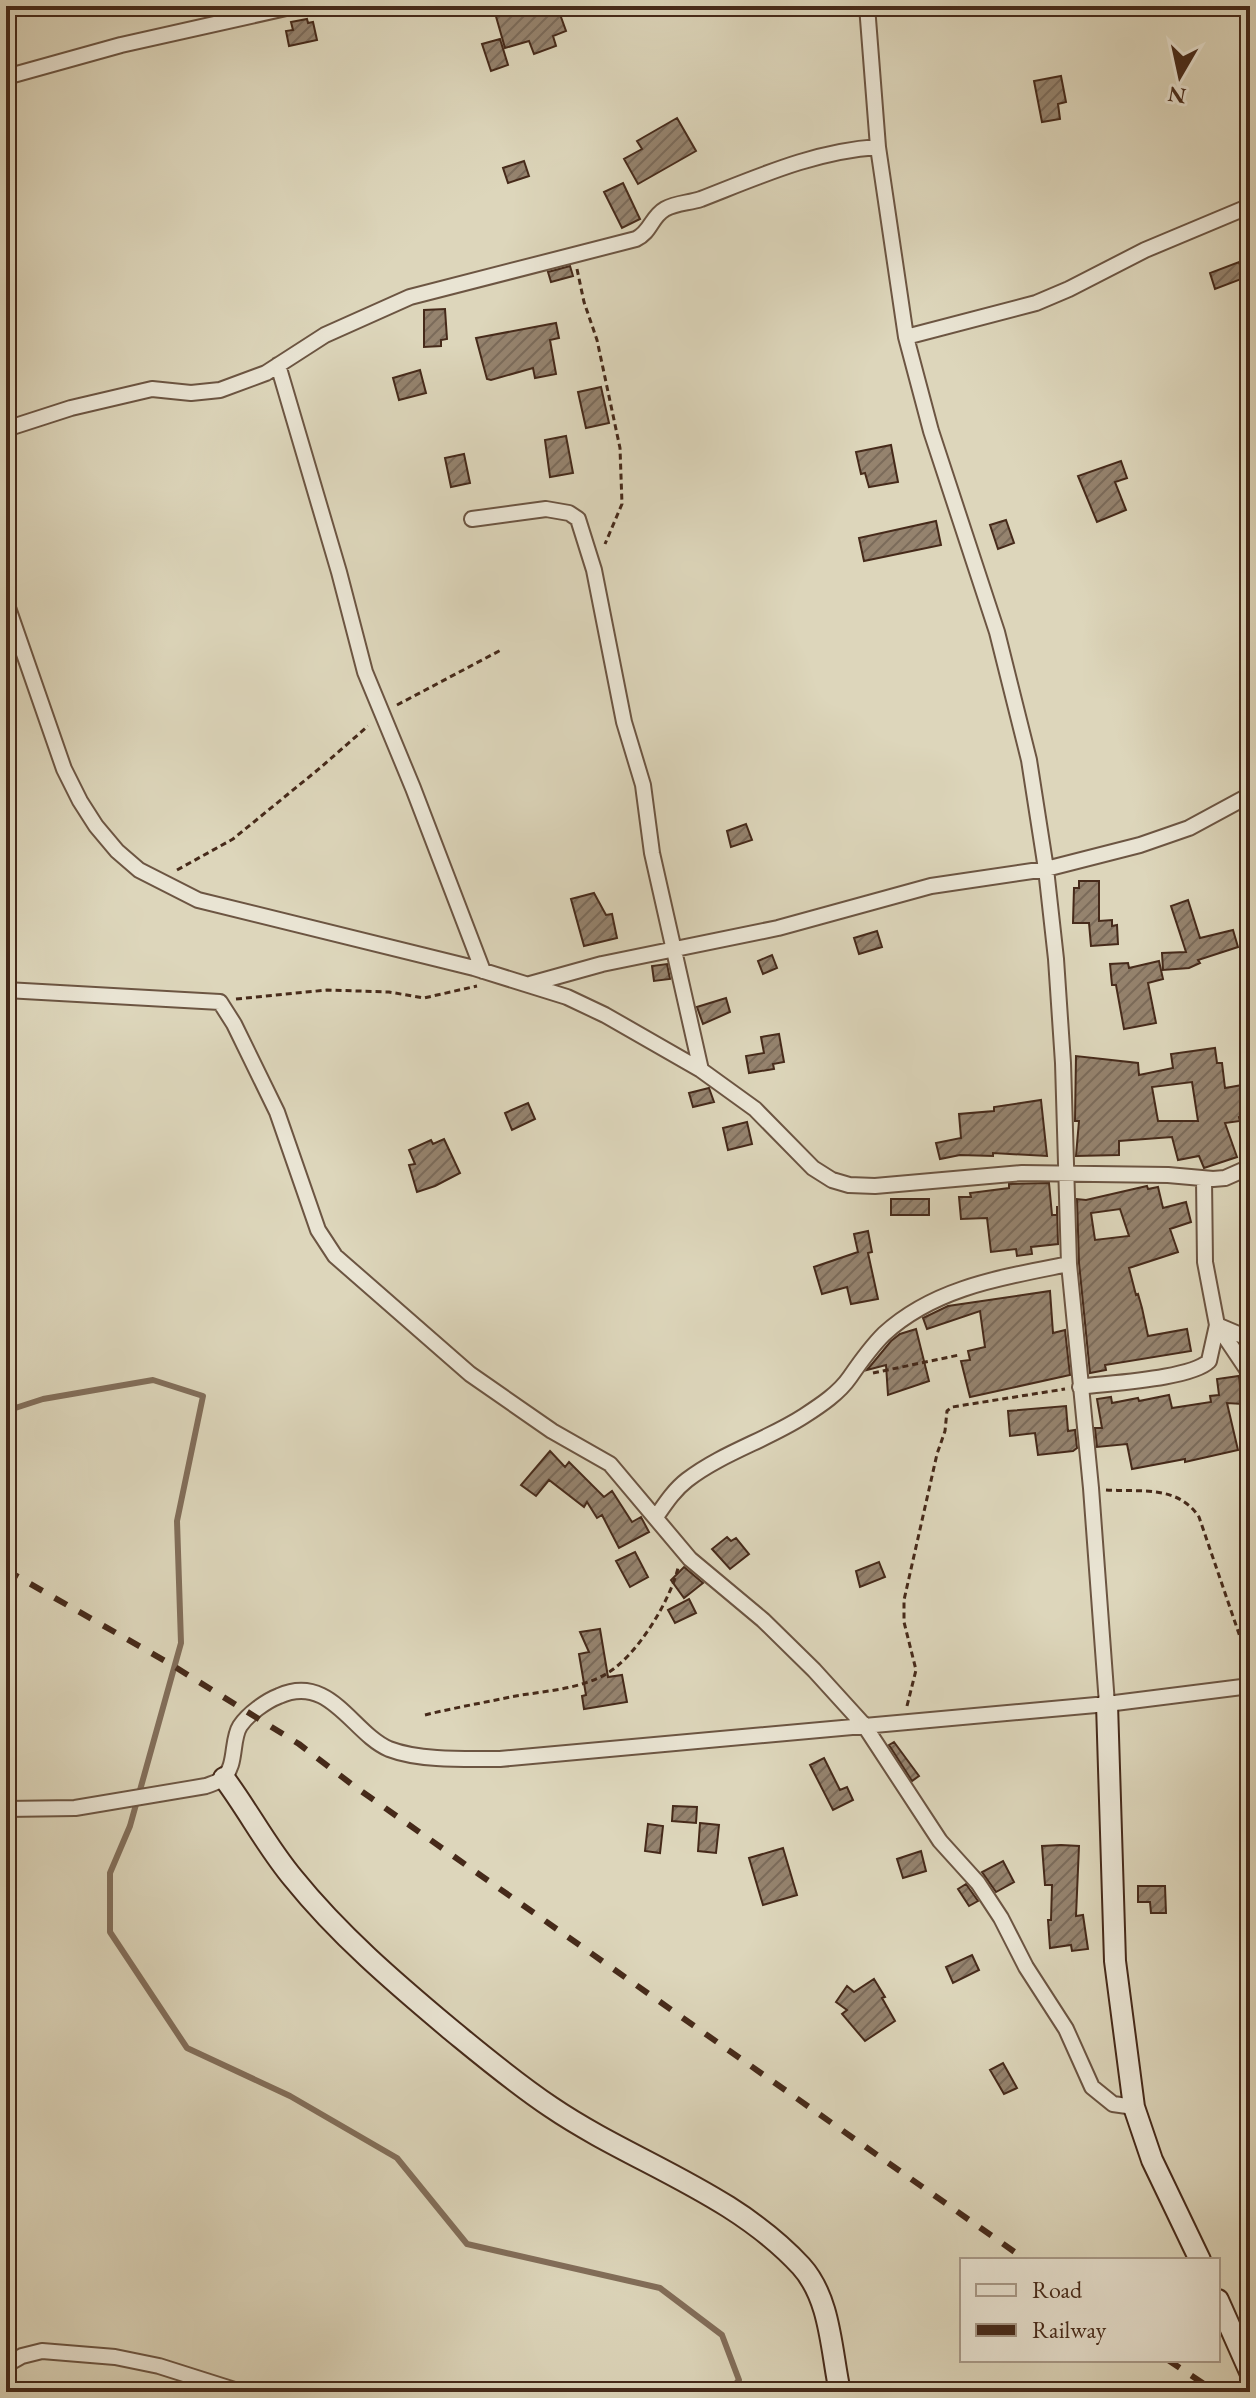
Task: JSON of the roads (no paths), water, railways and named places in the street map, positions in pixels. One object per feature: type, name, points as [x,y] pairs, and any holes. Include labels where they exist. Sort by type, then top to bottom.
[{"type":"street","points":[[6,77],[136,41],[295,6]]},
{"type":"street","points":[[867,6],[878,147],[906,337],[931,431],[997,632],[1029,760],[1046,869],[1063,1063],[1069,1264],[1091,1488],[1107,1704],[1115,1961],[1134,2107],[1152,2160],[1199,2258]]},
{"type":"street","points":[[6,429],[71,408],[152,389],[191,393],[220,390],[266,373],[325,335],[410,297],[636,239],[644,235],[658,213],[667,208],[795,162],[843,149],[878,147]]},
{"type":"street","points":[[906,337],[1036,303],[1145,250],[1250,206]]},
{"type":"street","points":[[278,365],[365,672],[483,971]]},
{"type":"street","points":[[472,519],[546,509],[569,513],[578,519],[594,570],[624,722],[643,785],[652,853],[701,1070]]},
{"type":"street","points":[[6,602],[64,769],[96,826],[117,851],[155,880],[198,900],[483,971],[567,997],[701,1070],[755,1109],[813,1168],[832,1180],[866,1187],[1022,1173],[1168,1175],[1204,1179],[1225,1178],[1250,1167]]},
{"type":"street","points":[[530,984],[602,964],[778,928],[931,886],[1046,869],[1166,837],[1250,795]]},
{"type":"street","points":[[6,990],[220,1002],[277,1112],[318,1230],[335,1256],[470,1374],[552,1431],[610,1464],[702,1570],[763,1620],[864,1725],[940,1841],[978,1883],[1001,1918],[1026,1967],[1066,2029],[1092,2087],[1113,2104],[1134,2107]]},
{"type":"street","points":[[1204,1179],[1205,1262],[1217,1325],[1250,1374]]},
{"type":"street","points":[[656,1517],[687,1480],[800,1419],[835,1393],[850,1378],[865,1354],[901,1319],[923,1306],[982,1283],[1069,1264]]},
{"type":"street","points":[[1217,1325],[1250,1339]]},
{"type":"street","points":[[1080,1387],[1162,1377],[1197,1369],[1209,1361],[1217,1325]]},
{"type":"street","points":[[6,1809],[75,1808],[206,1786],[224,1778],[231,1765],[240,1726],[267,1702],[284,1693],[302,1691],[327,1698],[388,1749],[458,1759],[500,1759],[1107,1704],[1250,1686]]},
{"type":"street","points":[[224,1778],[291,1876],[339,1932],[394,1982],[501,2071],[553,2109],[703,2193],[754,2226],[801,2266],[822,2302],[840,2392]]},
{"type":"street","points":[[1220,2304],[1250,2372]]},
{"type":"street","points":[[1230,2326],[1250,2337]]},
{"type":"street","points":[[6,2365],[22,2356],[42,2351],[115,2357],[159,2366],[241,2392]]},
{"type":"waterway","points":[[6,1411],[43,1399],[153,1380],[203,1396],[177,1521],[181,1643],[130,1826],[110,1873],[110,1932],[187,2048],[290,2096],[397,2158],[467,2244],[660,2288],[722,2335],[739,2380],[729,2392]]},
{"type":"railway","points":[[6,1570],[167,1662],[299,1744],[354,1786],[1023,2258]]},
{"type":"railway","points":[[1171,2362],[1216,2392]]}]
